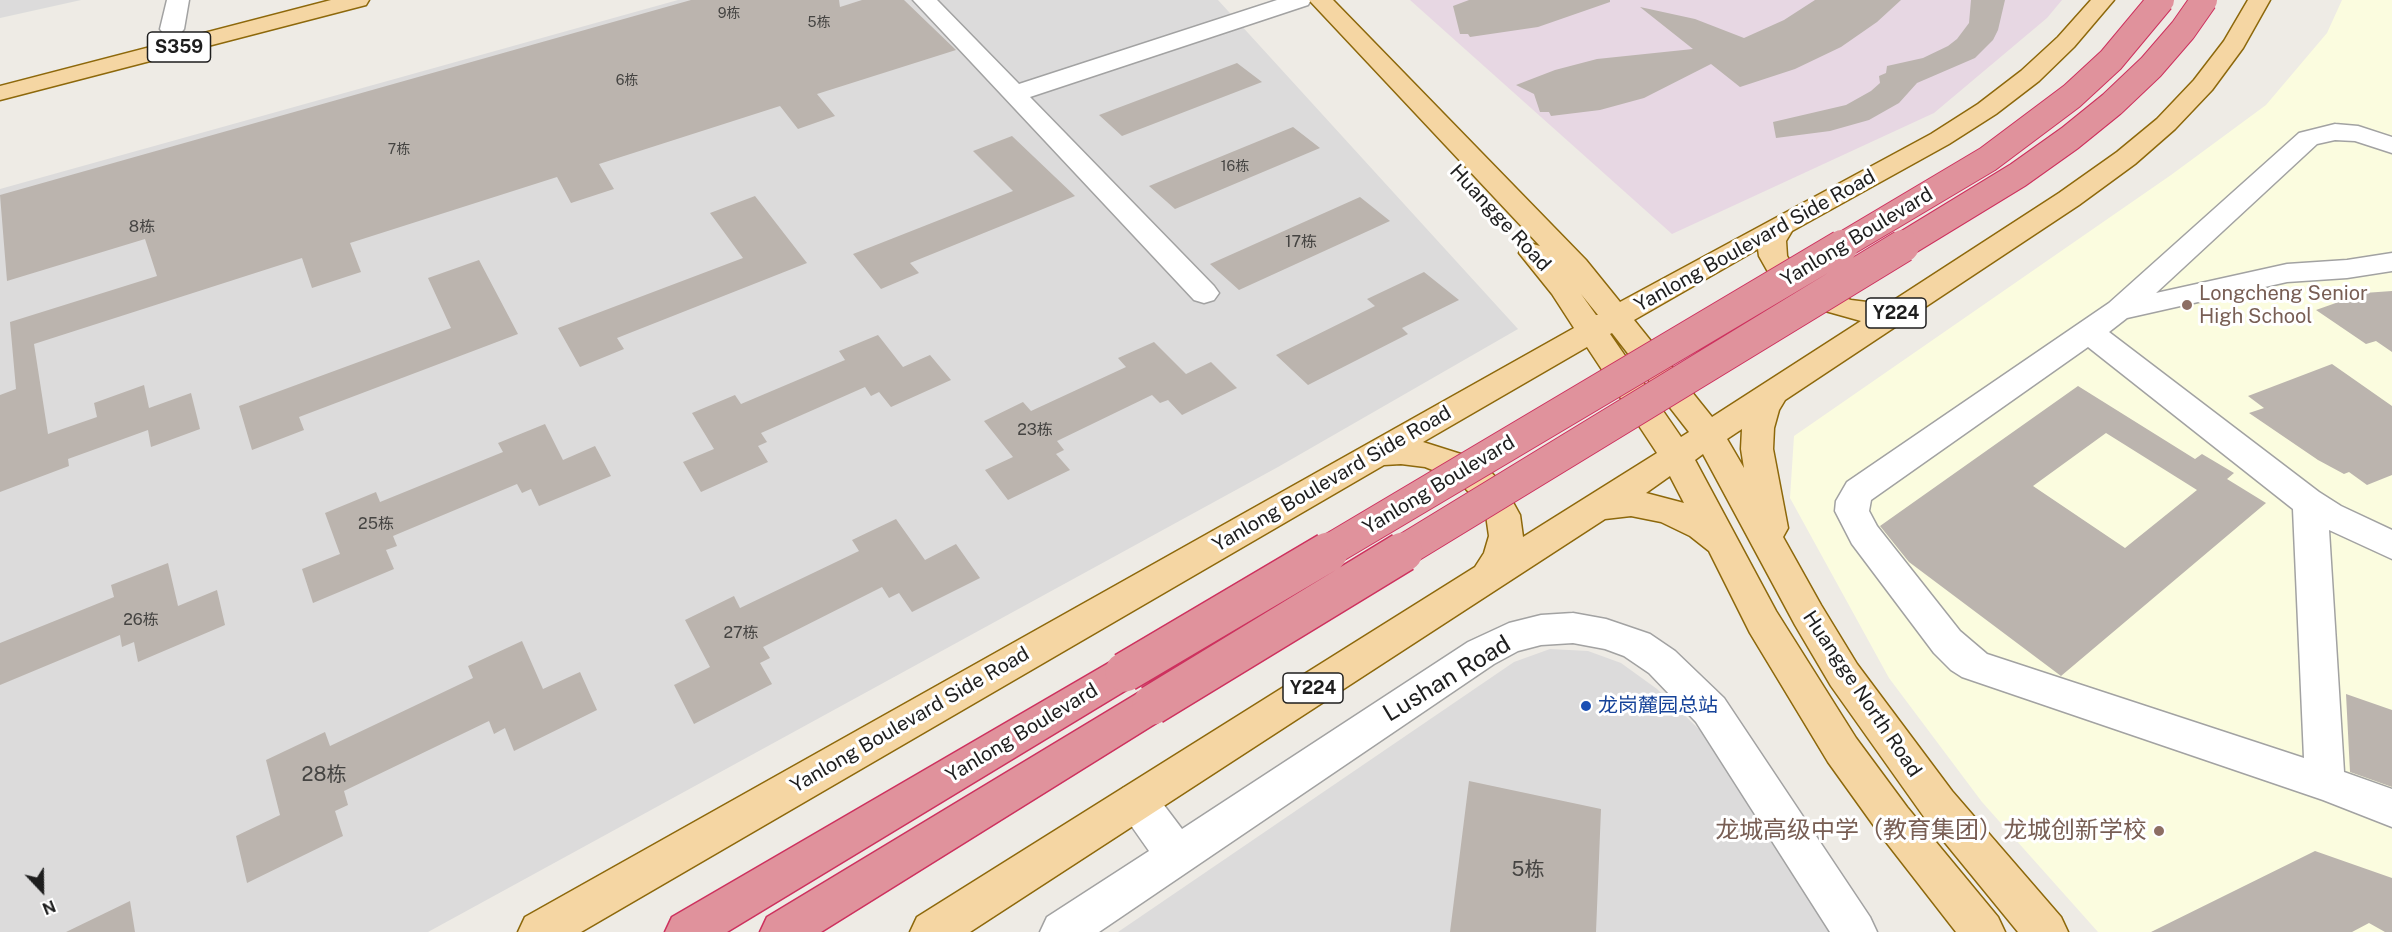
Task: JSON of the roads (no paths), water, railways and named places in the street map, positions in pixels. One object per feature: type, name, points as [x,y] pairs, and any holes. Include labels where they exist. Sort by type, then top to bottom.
[{"type":"highway","name":"Yanlong Boulevard","points":[[687,932],[1988,159],[2039,122],[2104,68],[2162,0]]},
{"type":"highway","name":"Yanlong Boulevard","points":[[782,932],[2018,175],[2070,138],[2112,104],[2183,30],[2204,0]]},
{"type":"main road","name":"S359","points":[[0,73],[172,29],[284,7],[358,0]]},
{"type":"main road","name":"Huangge Road","points":[[1304,0],[1552,273],[1604,324],[1709,435]]},
{"type":"main road","name":"Yanlong Boulevard Side Road","points":[[540,932],[1704,267],[1780,228],[1940,138],[1987,108],[2030,76],[2066,42],[2103,0]]},
{"type":"main road","name":"Y224","points":[[932,932],[1677,457],[2069,199],[2126,158],[2166,124],[2203,85],[2235,43],[2259,0]]},
{"type":"main road","name":"S359","points":[[0,93],[284,7]]},
{"type":"main road","points":[[1780,228],[1772,241],[1773,256],[1782,272],[1798,287],[1821,300],[1848,309],[1875,313],[1900,311]]},
{"type":"main road","name":"Huangge Road","points":[[1604,324],[1677,457]]},
{"type":"main road","points":[[1774,392],[1763,411],[1758,428],[1756,449],[1777,559]]},
{"type":"main road","name":"Huangge North Road","points":[[1709,435],[1844,675],[1945,813],[2046,932]]},
{"type":"main road","points":[[1375,454],[1428,455],[1452,464],[1475,477],[1492,495],[1503,515],[1506,536],[1501,557],[1488,576]]},
{"type":"main road","points":[[1677,457],[1763,622],[1842,750],[1893,820],[1983,932]]},
{"type":"main road","points":[[1597,508],[1631,503],[1668,510],[1702,527],[1726,553]]},
{"type":"street","points":[[172,29],[178,0]]},
{"type":"street","points":[[924,0],[1204,293]]},
{"type":"street","points":[[1014,94],[1304,0]]},
{"type":"street","points":[[2392,145],[2358,134],[2335,132],[2308,138],[2119,310],[1859,491],[1853,501],[1852,511],[1856,523],[1947,642],[1964,659],[1975,666],[2325,783],[2392,808]]},
{"type":"street","points":[[2119,310],[2287,273],[2347,269],[2392,262]]},
{"type":"street","points":[[2089,332],[2281,483],[2330,515],[2392,545]]},
{"type":"street","points":[[2310,502],[2325,783]]},
{"type":"street","name":"Lushan Road","points":[[1062,932],[1480,653],[1509,638],[1541,630],[1573,628],[1606,634],[1637,645],[1662,662],[1710,710],[1855,932]]},
{"type":"street","points":[[1137,801],[1177,856]]},
{"type":"place","name":"Longcheng Senior High School","points":[[2187,305]]},
{"type":"place","name":"龙岗麓园总站","points":[[1586,706]]},
{"type":"place","name":"龙城高级中学（教育集团）龙城创新学校","points":[[2159,831]]}]
